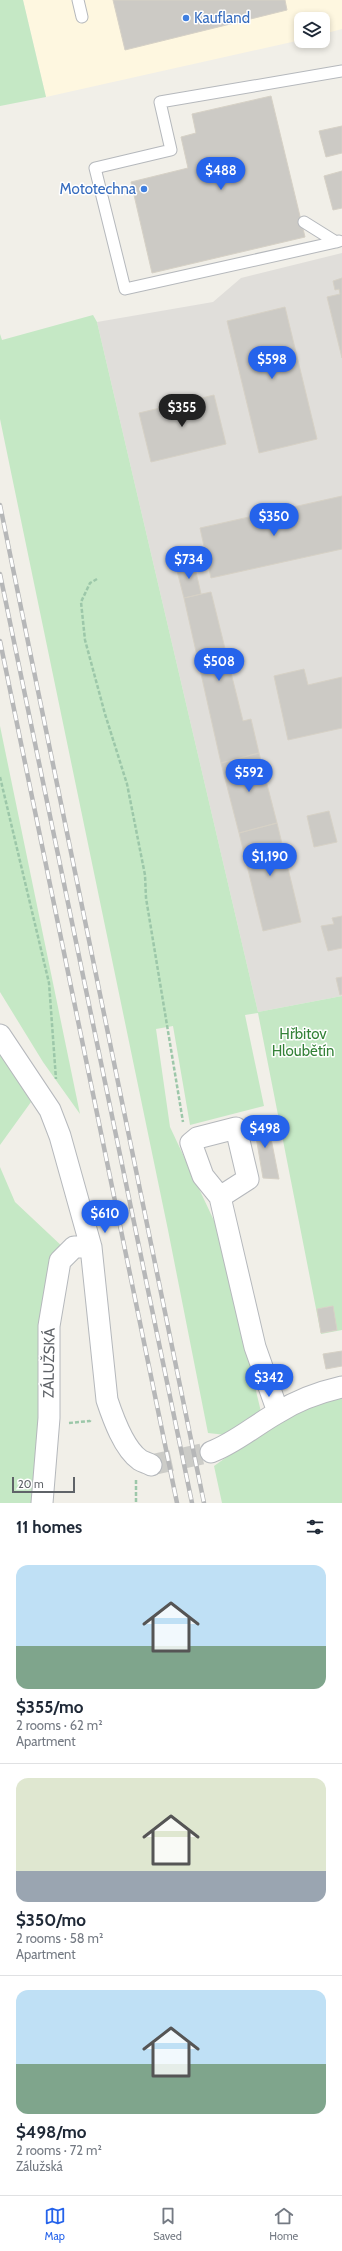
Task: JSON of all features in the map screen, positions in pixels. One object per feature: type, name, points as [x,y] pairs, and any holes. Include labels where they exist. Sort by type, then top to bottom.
[{"type":"street","points":[[0,1035],[50,1110],[60,1136],[91,1247],[107,1400],[114,1421],[130,1448],[140,1460],[151,1465]]},
{"type":"street","points":[[220,1197],[248,1179],[236,1128],[197,1138],[191,1143],[203,1176],[220,1197],[255,1347],[278,1412]]},
{"type":"street","name":"ZÁLUŽSKÁ","points":[[42,1503],[49,1418],[49,1326],[60,1261],[74,1247],[91,1247]]},
{"type":"street","points":[[211,1452],[227,1446],[278,1412],[324,1391],[342,1387]]},
{"type":"lane","points":[[78,0],[82,17]]},
{"type":"lane","points":[[339,241],[125,289],[94,168],[171,150],[160,102],[342,71]]},
{"type":"lane","points":[[304,222],[339,241]]},
{"type":"path","points":[[97,579],[90,583],[81,602],[85,640],[105,714],[127,784],[145,875],[146,898],[184,1125],[191,1143]]},
{"type":"path","points":[[0,777],[49,983],[56,1082]]},
{"type":"path","points":[[49,1418],[68,1423],[90,1421],[92,1414]]},
{"type":"shaded area","points":[[23,0],[342,0],[342,29],[330,32],[330,12],[294,12],[294,42],[46,97]]},
{"type":"shaded area","points":[[342,253],[342,996],[258,1012],[97,322],[213,302],[241,278]]},
{"type":"green space","points":[[0,0],[23,0],[46,97],[0,106]]},
{"type":"green space","name":"Hřbitov Hloubětín","points":[[93,315],[97,322],[258,1012],[342,996],[342,1330],[321,1334],[258,1013],[245,1015],[264,1106],[190,1125],[173,1026],[156,1029],[170,1127],[217,1227],[261,1412],[226,1435],[208,1433],[168,1230],[0,419],[0,334],[2,340]],"holes":[[[332,1306],[337,1330],[321,1333],[317,1309]]]},
{"type":"green space","points":[[0,726],[80,1114],[43,1062],[0,992]]},
{"type":"green space","points":[[0,1052],[31,1102],[0,1145]]},
{"type":"green space","points":[[0,1167],[15,1202],[65,1249],[33,1503],[0,1503]]},
{"type":"green space","points":[[342,1395],[342,1503],[222,1503],[214,1466],[265,1430],[308,1404]]},
{"type":"building","name":"Kaufland","points":[[113,0],[285,0],[287,10],[125,50]]},
{"type":"building","points":[[271,96],[305,237],[152,273],[131,182],[188,168],[181,137],[196,133],[192,114]]},
{"type":"building","points":[[342,126],[342,153],[326,157],[319,131]]},
{"type":"building","points":[[342,171],[342,208],[333,210],[324,176]]},
{"type":"building","points":[[342,278],[342,358],[327,297],[340,294],[339,289],[335,290],[333,281]]},
{"type":"building","points":[[285,307],[317,439],[259,453],[227,321]]},
{"type":"building","points":[[214,395],[226,444],[151,462],[139,413]]},
{"type":"building","points":[[342,496],[342,549],[211,578],[200,528]]},
{"type":"building","points":[[194,563],[201,594],[184,598],[176,567]]},
{"type":"building","points":[[211,592],[243,721],[251,719],[259,753],[221,763],[184,598]]},
{"type":"building","points":[[304,669],[308,685],[342,677],[342,728],[288,740],[274,676]]},
{"type":"building","points":[[259,753],[277,823],[239,833],[221,763]]},
{"type":"building","points":[[329,811],[337,842],[314,847],[307,816]]},
{"type":"building","points":[[277,823],[301,922],[263,931],[239,833]]},
{"type":"building","points":[[342,916],[342,948],[328,951],[321,926],[334,924],[332,918]]},
{"type":"building","points":[[342,977],[342,994],[340,995],[336,978]]},
{"type":"building","points":[[251,1118],[267,1118],[279,1179],[263,1178],[254,1125]]},
{"type":"building","points":[[333,1306],[337,1330],[321,1333],[317,1309]]},
{"type":"building","points":[[342,1351],[342,1366],[326,1369],[323,1354]]},
{"type":"tunnel","points":[[151,1465],[211,1452]]},
{"type":"railway","points":[[0,505],[204,1503]]},
{"type":"railway","points":[[0,574],[192,1503]]},
{"type":"railway","points":[[0,641],[177,1503]]},
{"type":"place","name":"Kaufland","points":[[186,18]]},
{"type":"place","name":"Mototechna","points":[[144,189]]}]
